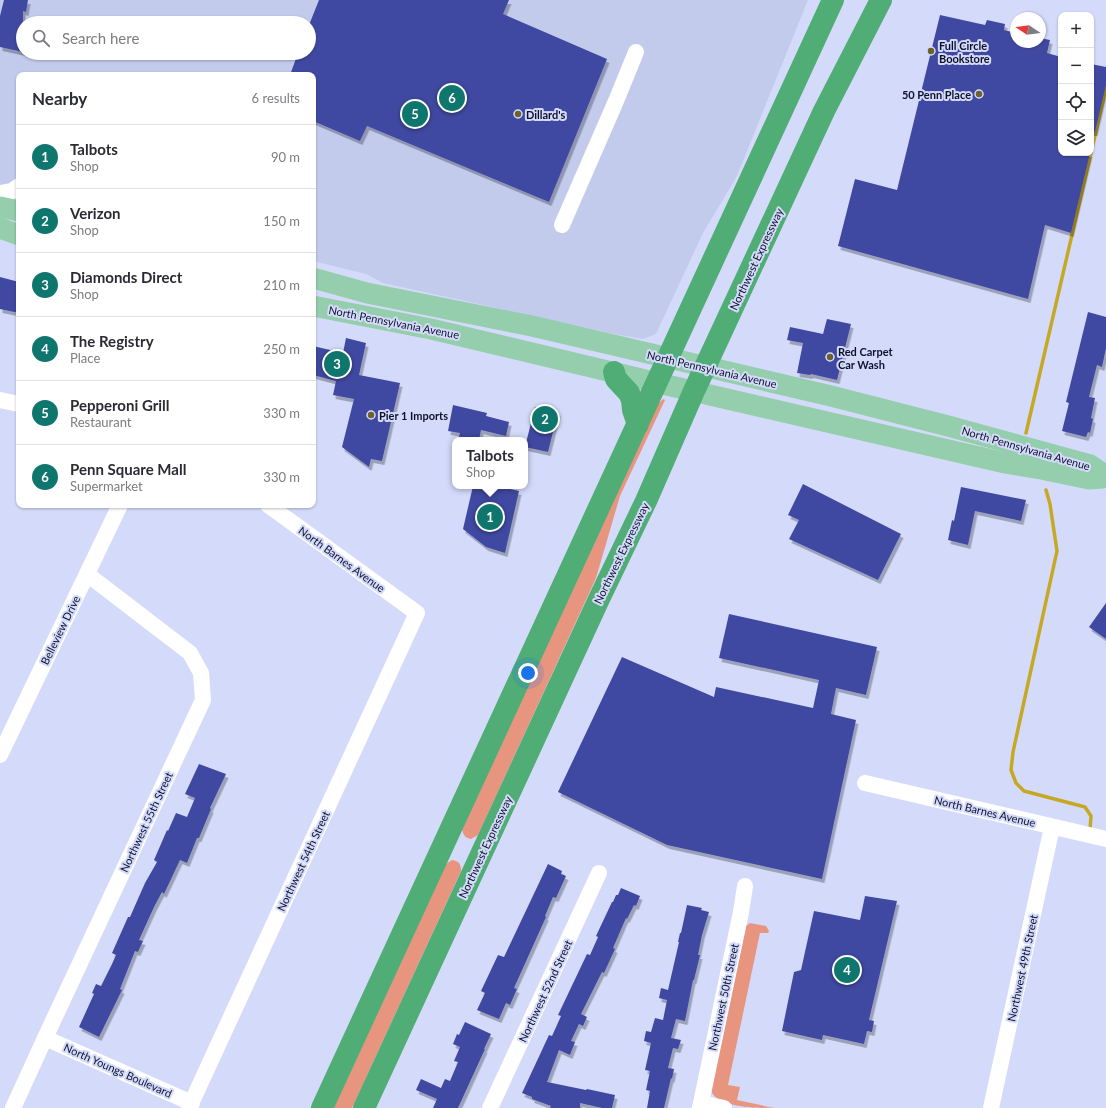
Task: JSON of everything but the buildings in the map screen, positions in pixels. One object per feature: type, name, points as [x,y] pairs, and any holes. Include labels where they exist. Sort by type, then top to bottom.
[{"type":"highway","points":[[322,1108],[658,383],[668,358],[833,0]]},
{"type":"highway","name":"Northwest Expressway","points":[[364,1108],[599,599],[646,501],[694,391],[824,111],[881,0]]},
{"type":"highway","points":[[614,372],[616,379],[629,393],[638,424]]},
{"type":"main road","points":[[0,207],[16,210]]},
{"type":"main road","points":[[0,228],[16,234]]},
{"type":"main road","name":"North Pennsylvania Avenue","points":[[316,279],[367,293],[532,326],[831,396],[1090,465],[1106,477]]},
{"type":"main road","name":"North Pennsylvania Avenue","points":[[316,307],[431,329],[1005,463],[1041,468],[1089,479],[1106,477]]},
{"type":"street","points":[[562,225],[636,52]]},
{"type":"street","points":[[0,193],[12,191],[16,188]]},
{"type":"street","points":[[0,400],[16,403]]},
{"type":"street","name":"Belleview Drive","points":[[0,755],[119,508]]},
{"type":"street","name":"North Barnes Avenue","points":[[272,508],[417,614]]},
{"type":"street","name":"Northwest 55th Street","points":[[14,1108],[45,1038],[203,700],[201,674],[190,653],[87,574]]},
{"type":"street","name":"Northwest 54th Street","points":[[191,1105],[417,614]]},
{"type":"street","name":"North Barnes Avenue","points":[[865,783],[1106,839]]},
{"type":"street","name":"Northwest 49th Street","points":[[991,1108],[1052,827]]},
{"type":"street","name":"Northwest 52nd Street","points":[[490,1108],[599,873]]},
{"type":"street","name":"Northwest 50th Street","points":[[700,1105],[741,912],[745,886]]},
{"type":"street","name":"North Youngs Boulevard","points":[[45,1038],[191,1105]]},
{"type":"street","points":[[700,1105],[724,1108]]},
{"type":"shaded area","points":[[0,0],[808,0],[737,176],[703,233],[656,334],[643,339],[614,334],[383,283],[366,274],[316,262],[316,72],[16,72],[16,195],[0,191]]},
{"type":"shaded area","points":[[663,399],[665,400],[620,496],[596,578],[478,835],[471,839],[467,838],[462,828],[657,405]]},
{"type":"shaded area","points":[[452,860],[459,863],[461,866],[461,871],[352,1108],[333,1108],[446,864]]},
{"type":"shaded area","points":[[750,923],[766,926],[769,931],[768,933],[760,933],[728,1085],[740,1087],[737,1100],[774,1108],[749,1107],[730,1104],[715,1097],[711,1091],[746,926]]},
{"type":"waterway","points":[[1094,140],[1106,88]]},
{"type":"waterway","points":[[1026,433],[1090,156]]},
{"type":"waterway","points":[[1046,490],[1050,504],[1057,551],[1013,752],[1011,770],[1016,783],[1024,791],[1085,807],[1091,816],[1090,830]]},
{"type":"place","name":"Full Circle Bookstore","points":[[931,51]]},
{"type":"place","name":"50 Penn Place","points":[[979,94]]},
{"type":"place","name":"Penn Square Mall","points":[[452,98]]},
{"type":"place","name":"Pepperoni Grill","points":[[415,114]]},
{"type":"place","name":"Dillard's","points":[[518,114]]},
{"type":"place","name":"Red Carpet Car Wash","points":[[830,357]]},
{"type":"place","name":"Diamonds Direct","points":[[337,364]]},
{"type":"place","name":"Pier 1 Imports","points":[[371,415]]},
{"type":"place","name":"Verizon","points":[[545,419]]},
{"type":"place","name":"Talbots","points":[[490,517]]},
{"type":"place","name":"The Registry","points":[[847,970]]}]
